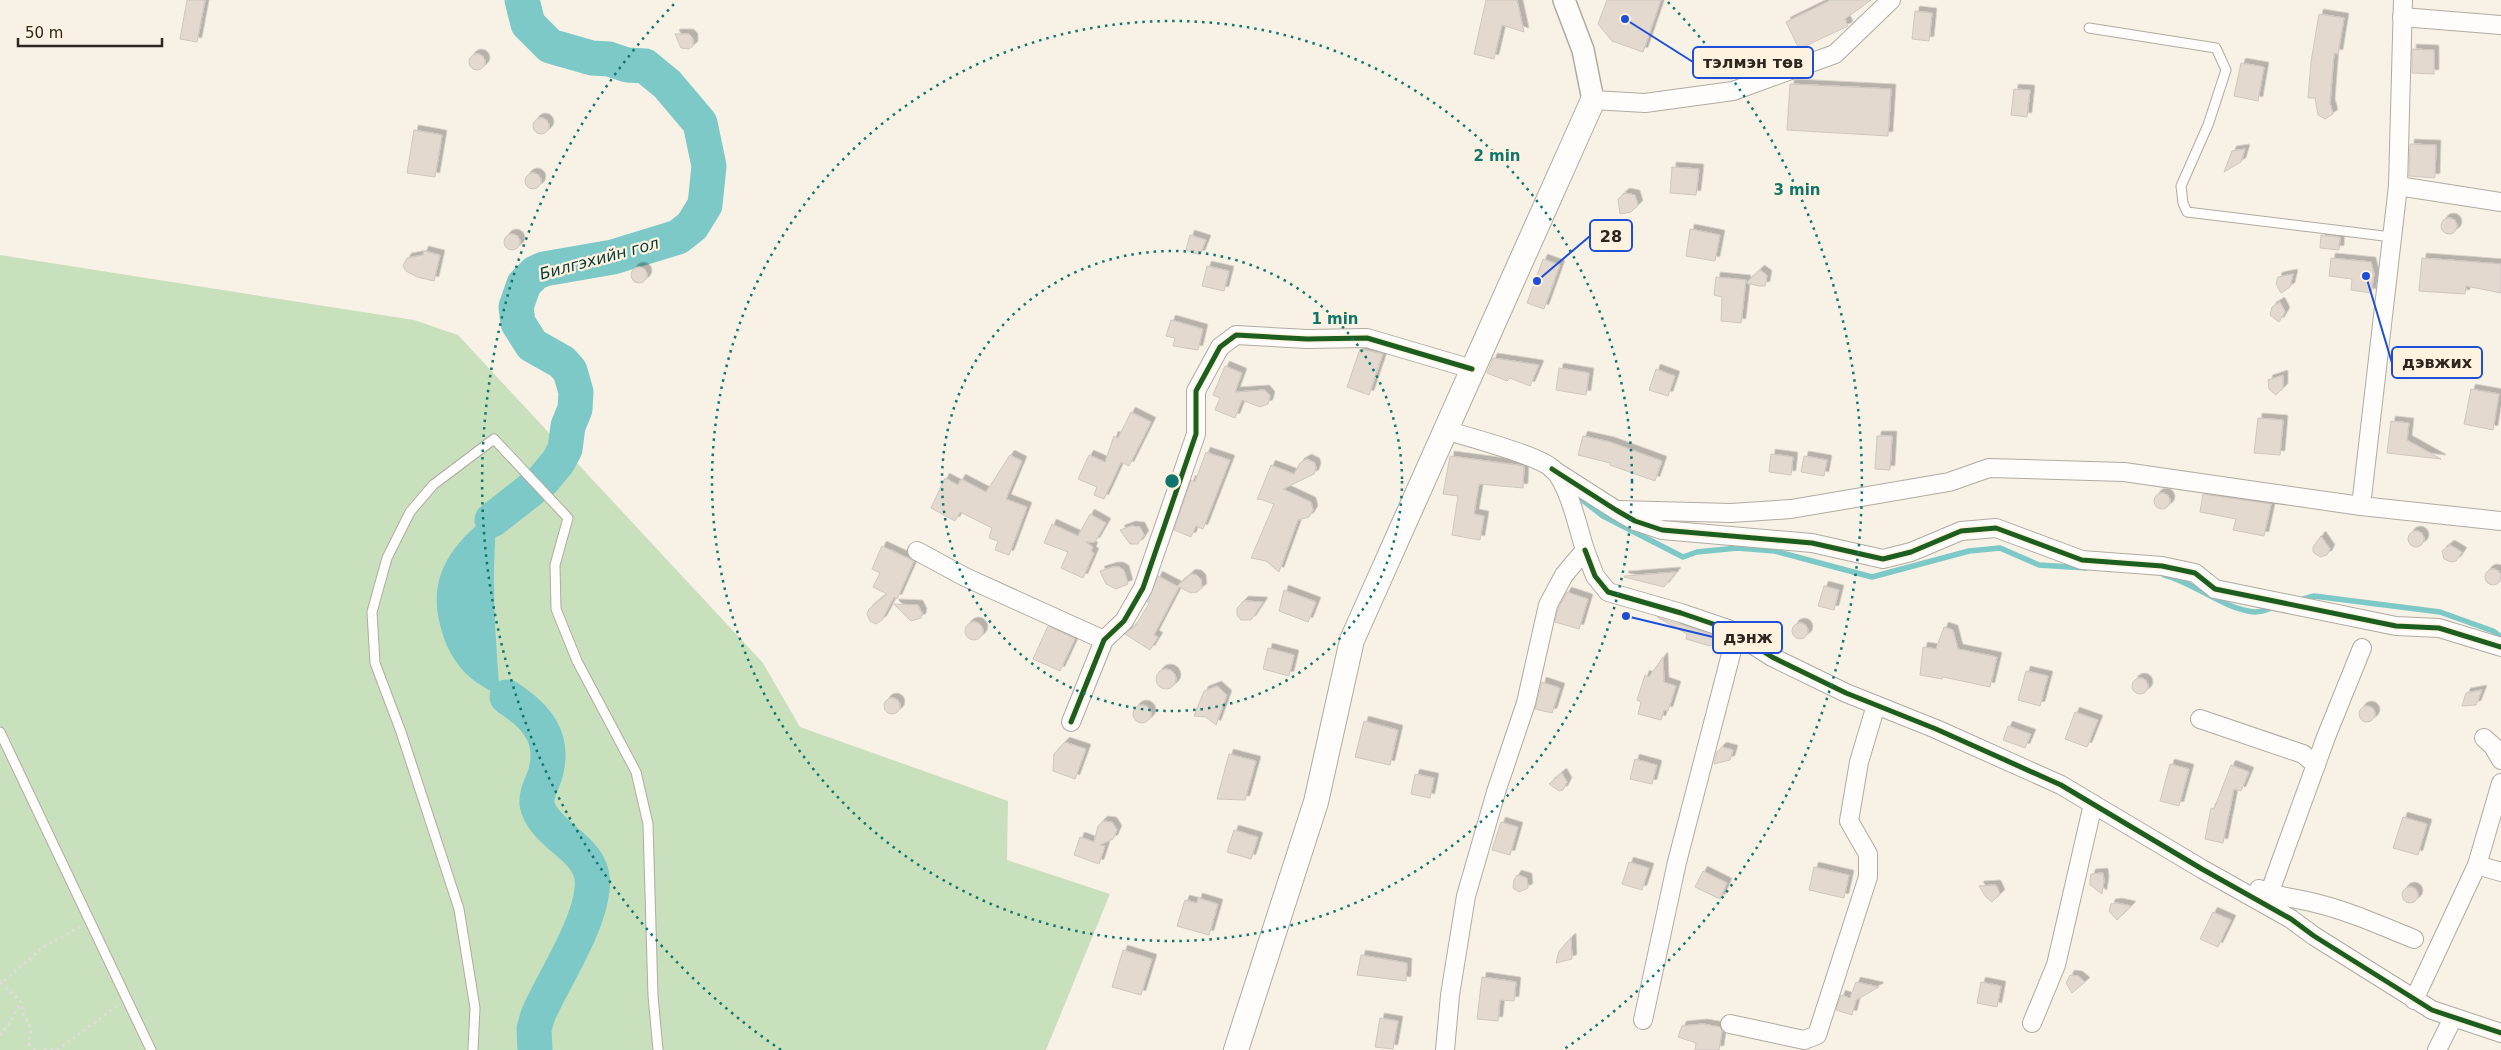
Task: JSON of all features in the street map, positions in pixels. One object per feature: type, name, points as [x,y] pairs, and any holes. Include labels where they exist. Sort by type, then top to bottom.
[{"type":"main road","points":[[1236,1050],[1316,802],[1352,640],[1593,100]]},
{"type":"street","points":[[1569,2],[1583,50],[1593,100],[1645,103],[1733,91],[1835,54],[1891,0]]},
{"type":"street","points":[[2361,506],[2398,186],[2402,9],[2501,25]]},
{"type":"street","points":[[2398,186],[2501,202]]},
{"type":"street","points":[[1071,722],[1104,640],[1124,621],[1143,588],[1196,434],[1196,391],[1220,347],[1236,335],[1367,338],[1472,369]]},
{"type":"street","points":[[1445,430],[1532,458],[1635,521],[1662,530],[1812,543],[1883,559],[1911,552],[1960,531],[1996,528],[2082,560],[2162,566],[2195,573],[2215,589],[2396,626],[2439,628],[2501,647]]},
{"type":"street","points":[[1616,510],[1731,514],[1791,509],[1949,482],[1989,468],[2124,472],[2361,506],[2501,521]]},
{"type":"street","points":[[1552,469],[1563,485],[1595,576],[1608,592],[1682,613],[1728,629],[1772,657],[1876,705],[2061,785],[2202,870],[2291,919],[2314,936],[2414,1000],[2453,1018],[2501,1033]]},
{"type":"street","points":[[1445,1050],[1450,995],[1466,896],[1496,792],[1526,703],[1548,605],[1564,575],[1585,550]]},
{"type":"street","points":[[917,551],[965,577],[1104,640]]},
{"type":"street","points":[[1644,1020],[1677,862],[1731,654],[1728,629]]},
{"type":"street","points":[[2269,894],[2344,690],[2362,648]]},
{"type":"street","points":[[1730,1024],[1804,1040],[1817,1035],[1868,877],[1868,854],[1849,821],[1858,762],[1876,705]]},
{"type":"street","points":[[2200,719],[2303,754],[2316,765]]},
{"type":"street","points":[[2484,738],[2493,746],[2501,760]]},
{"type":"street","points":[[2414,1000],[2477,866],[2501,783]]},
{"type":"street","points":[[2032,1024],[2056,965],[2093,804]]},
{"type":"street","points":[[2477,866],[2501,872]]},
{"type":"street","points":[[2202,870],[2252,886],[2269,894],[2316,903],[2360,917],[2414,938]]},
{"type":"street","points":[[2437,1050],[2453,1018]]},
{"type":"lane","points":[[2089,28],[2216,48],[2226,70],[2208,125],[2181,186],[2183,202],[2187,212],[2392,238]]},
{"type":"lane","points":[[473,1050],[475,1008],[459,909],[401,732],[375,663],[372,612],[387,558],[410,512],[433,486],[494,440],[568,518],[555,565],[556,609],[577,660],[636,772],[648,824],[652,996],[658,1050]]},
{"type":"lane","points":[[0,732],[152,1050]]},
{"type":"path","points":[[36,1050],[29,1044],[31,1028],[23,1014],[21,1002],[0,982],[42,948],[91,922]]},
{"type":"path","points":[[58,1050],[102,1015],[127,999]]},
{"type":"path","points":[[0,1035],[21,1002]]},
{"type":"path","points":[[44,1050],[53,1050]]},
{"type":"green space","points":[[0,255],[414,320],[458,335],[763,663],[800,727],[1008,801],[1007,860],[1110,894],[1046,1050],[0,1050]]},
{"type":"water","points":[[527,488],[531,493],[497,520],[494,561],[495,622],[501,690],[532,710],[545,727],[540,729],[528,713],[476,682],[460,666],[444,639],[437,607],[438,584],[445,564],[456,546],[471,530]]},
{"type":"building","points":[[187,0],[205,0],[197,42],[180,39]]},
{"type":"building","points":[[1486,0],[1517,0],[1524,32],[1502,25],[1494,59],[1474,54]]},
{"type":"building","points":[[1607,0],[1661,0],[1643,52],[1612,41],[1598,24]]},
{"type":"building","points":[[1831,0],[1871,0],[1845,19],[1848,26],[1799,49],[1786,22]]},
{"type":"building","points":[[1915,11],[1932,13],[1929,41],[1912,39]]},
{"type":"building","points":[[2319,14],[2344,18],[2338,54],[2334,53],[2330,103],[2333,114],[2325,119],[2318,115],[2315,98],[2308,98],[2311,62]]},
{"type":"building","points":[[675,34],[689,34],[693,38],[693,46],[689,49],[681,48]]},
{"type":"building","points":[[2412,49],[2434,50],[2434,74],[2412,73]]},
{"type":"building","points":[[474,54],[480,54],[485,59],[483,68],[474,70],[469,65],[469,59]]},
{"type":"building","points":[[2241,63],[2264,67],[2258,101],[2234,96]]},
{"type":"building","points":[[1790,84],[1891,89],[1888,136],[1787,130]]},
{"type":"building","points":[[2014,89],[2030,90],[2027,117],[2011,115]]},
{"type":"building","points":[[538,118],[544,118],[549,123],[547,132],[538,134],[533,129],[533,123]]},
{"type":"building","points":[[414,130],[442,135],[435,177],[407,173]]},
{"type":"building","points":[[2410,144],[2436,145],[2435,178],[2409,176]]},
{"type":"building","points":[[2245,149],[2241,162],[2224,172],[2232,151]]},
{"type":"building","points":[[1672,167],[1699,169],[1696,195],[1670,193]]},
{"type":"building","points":[[530,173],[536,173],[541,178],[539,187],[530,189],[525,184],[525,178]]},
{"type":"building","points":[[1625,193],[1635,195],[1638,205],[1631,212],[1620,214],[1618,199]]},
{"type":"building","points":[[2446,218],[2452,218],[2457,223],[2455,232],[2446,234],[2441,229],[2441,223]]},
{"type":"building","points":[[1690,229],[1720,235],[1715,261],[1686,256]]},
{"type":"building","points":[[509,234],[515,234],[520,239],[518,248],[509,250],[504,245],[504,239]]},
{"type":"building","points":[[1190,235],[1206,240],[1200,255],[1186,250]]},
{"type":"building","points":[[2321,235],[2340,237],[2339,250],[2320,248]]},
{"type":"building","points":[[424,251],[440,255],[434,281],[417,277],[406,271],[403,266],[407,258],[423,255]]},
{"type":"building","points":[[2331,258],[2371,262],[2374,274],[2371,293],[2351,290],[2352,279],[2329,276]]},
{"type":"building","points":[[2422,258],[2501,264],[2501,293],[2466,286],[2465,294],[2419,291]]},
{"type":"building","points":[[1543,259],[1560,265],[1544,309],[1527,303]]},
{"type":"building","points":[[1207,266],[1229,271],[1224,291],[1202,286]]},
{"type":"building","points":[[636,267],[642,267],[647,272],[645,281],[636,283],[631,278],[631,272]]},
{"type":"building","points":[[1760,270],[1767,275],[1765,286],[1746,283]]},
{"type":"building","points":[[2293,274],[2290,287],[2281,293],[2276,284],[2278,277]]},
{"type":"building","points":[[1716,277],[1746,280],[1741,323],[1721,321],[1722,297],[1714,295]]},
{"type":"building","points":[[2280,302],[2285,312],[2279,322],[2270,315],[2272,307]]},
{"type":"building","points":[[1171,320],[1203,329],[1198,350],[1173,346],[1175,338],[1166,336]]},
{"type":"building","points":[[1360,349],[1383,354],[1369,395],[1347,387]]},
{"type":"building","points":[[1493,358],[1539,365],[1530,386],[1510,378],[1507,381],[1487,373]]},
{"type":"building","points":[[1225,366],[1242,373],[1235,392],[1265,390],[1270,396],[1268,404],[1260,407],[1242,400],[1235,418],[1215,410],[1220,398],[1213,395]]},
{"type":"building","points":[[1559,368],[1589,373],[1586,395],[1556,390]]},
{"type":"building","points":[[1656,369],[1675,376],[1668,396],[1649,390]]},
{"type":"building","points":[[2283,375],[2283,388],[2276,395],[2269,389],[2268,380]]},
{"type":"building","points":[[2471,389],[2499,394],[2493,430],[2464,424]]},
{"type":"building","points":[[1131,412],[1151,422],[1129,466],[1121,462],[1104,499],[1094,495],[1097,487],[1078,479],[1089,455],[1105,462],[1114,436],[1118,438]]},
{"type":"building","points":[[2258,418],[2283,420],[2280,455],[2254,453]]},
{"type":"building","points":[[2391,421],[2409,423],[2407,440],[2441,459],[2387,453]]},
{"type":"building","points":[[1583,436],[1610,442],[1662,461],[1655,481],[1610,465],[1610,463],[1578,455]]},
{"type":"building","points":[[1877,436],[1892,436],[1890,470],[1875,469]]},
{"type":"building","points":[[1206,452],[1230,460],[1203,529],[1196,526],[1191,537],[1174,530],[1191,480],[1195,482]]},
{"type":"building","points":[[1771,454],[1793,457],[1791,475],[1769,472]]},
{"type":"building","points":[[1010,455],[1022,461],[1006,499],[1027,507],[1009,555],[995,550],[998,541],[989,538],[992,528],[960,512],[955,521],[931,508],[945,478],[958,485],[961,479],[986,492]]},
{"type":"building","points":[[1450,456],[1524,466],[1523,488],[1479,484],[1474,514],[1484,516],[1480,540],[1452,535],[1458,496],[1443,494]]},
{"type":"building","points":[[1804,456],[1827,460],[1824,476],[1801,472]]},
{"type":"building","points":[[1307,459],[1315,463],[1314,474],[1283,489],[1311,502],[1313,510],[1309,517],[1298,520],[1279,572],[1266,561],[1251,558],[1274,504],[1260,499],[1257,500],[1271,465],[1294,474],[1300,463]]},
{"type":"building","points":[[2162,493],[2168,495],[2170,501],[2168,507],[2162,509],[2156,507],[2154,501],[2156,495]]},
{"type":"building","points":[[2203,494],[2271,504],[2264,536],[2233,530],[2236,519],[2200,512]]},
{"type":"building","points":[[1090,514],[1106,523],[1095,542],[1086,542],[1093,547],[1091,551],[1094,553],[1083,578],[1061,568],[1068,552],[1044,543],[1052,524],[1078,536]]},
{"type":"building","points":[[1131,526],[1140,527],[1144,535],[1138,544],[1130,544],[1120,530]]},
{"type":"building","points":[[2416,531],[2422,533],[2424,539],[2422,545],[2416,547],[2410,545],[2408,539],[2410,533]]},
{"type":"building","points":[[2321,536],[2330,549],[2327,555],[2320,557],[2313,552],[2313,547]]},
{"type":"building","points":[[2450,545],[2462,552],[2456,561],[2451,562],[2444,559],[2442,551]]},
{"type":"building","points":[[882,546],[914,561],[897,599],[894,597],[882,620],[876,624],[870,621],[867,614],[869,609],[887,594],[873,587],[880,573],[872,569]]},
{"type":"building","points":[[1119,567],[1124,570],[1128,584],[1116,589],[1106,584],[1100,571]]},
{"type":"building","points":[[2493,569],[2501,577],[2493,585],[2485,577]]},
{"type":"building","points":[[1676,572],[1664,587],[1624,577],[1624,576]]},
{"type":"building","points":[[1191,574],[1197,575],[1201,579],[1202,588],[1197,592],[1191,593],[1179,587],[1154,635],[1158,637],[1150,650],[1125,634],[1136,625],[1150,602],[1147,602],[1158,576],[1177,586]]},
{"type":"building","points":[[1824,586],[1839,590],[1834,610],[1818,606]]},
{"type":"building","points":[[1284,590],[1316,602],[1308,622],[1279,611]]},
{"type":"building","points":[[1567,592],[1588,599],[1579,629],[1555,622],[1558,609]]},
{"type":"building","points":[[1244,601],[1263,602],[1251,620],[1241,620],[1237,615],[1237,608]]},
{"type":"building","points":[[894,604],[918,605],[922,613],[921,618],[911,621]]},
{"type":"building","points":[[1657,617],[1716,636],[1717,642],[1710,646],[1686,639],[1687,634]]},
{"type":"building","points":[[974,622],[980,625],[983,631],[980,637],[974,640],[968,637],[965,631],[968,625]]},
{"type":"building","points":[[1800,623],[1808,631],[1800,639],[1792,631]]},
{"type":"building","points":[[1048,626],[1075,639],[1060,671],[1033,659]]},
{"type":"building","points":[[1944,627],[1953,630],[1958,649],[1997,657],[1990,687],[1943,677],[1942,679],[1920,675],[1923,647],[1936,649]]},
{"type":"building","points":[[1268,648],[1294,655],[1289,676],[1263,669]]},
{"type":"building","points":[[1663,657],[1664,682],[1676,686],[1668,711],[1664,710],[1661,720],[1638,714],[1641,702],[1637,700],[1645,675],[1649,677]]},
{"type":"building","points":[[1166,669],[1173,672],[1176,679],[1173,686],[1166,689],[1159,686],[1156,679],[1159,672]]},
{"type":"building","points":[[2026,671],[2048,676],[2040,706],[2018,700]]},
{"type":"building","points":[[2140,678],[2146,680],[2148,686],[2146,692],[2140,694],[2134,692],[2132,686],[2134,680]]},
{"type":"building","points":[[1542,682],[1560,688],[1552,713],[1535,709]]},
{"type":"building","points":[[1217,686],[1227,695],[1216,725],[1206,717],[1194,716],[1204,691]]},
{"type":"building","points":[[2482,690],[2476,705],[2462,706],[2466,693]]},
{"type":"building","points":[[889,698],[895,698],[900,703],[898,712],[889,714],[884,709],[884,703]]},
{"type":"building","points":[[1142,705],[1148,708],[1151,714],[1148,720],[1142,723],[1136,720],[1133,714],[1136,708]]},
{"type":"building","points":[[2367,706],[2375,714],[2367,722],[2359,714]]},
{"type":"building","points":[[2075,712],[2098,720],[2087,747],[2065,739]]},
{"type":"building","points":[[1364,721],[1398,730],[1390,765],[1355,757]]},
{"type":"building","points":[[2008,726],[2031,734],[2025,748],[2003,740]]},
{"type":"building","points":[[1065,742],[1086,749],[1075,779],[1053,771],[1054,754]]},
{"type":"building","points":[[1722,747],[1733,750],[1730,760],[1714,764],[1717,752]]},
{"type":"building","points":[[1229,754],[1256,761],[1245,800],[1217,799]]},
{"type":"building","points":[[1635,759],[1657,765],[1652,784],[1630,779]]},
{"type":"building","points":[[2170,764],[2189,769],[2179,806],[2160,801]]},
{"type":"building","points":[[2231,765],[2249,772],[2241,791],[2234,789],[2223,843],[2205,839],[2211,808],[2214,809]]},
{"type":"building","points":[[1562,773],[1567,782],[1563,790],[1559,791],[1549,784]]},
{"type":"building","points":[[1415,774],[1434,778],[1430,798],[1411,794]]},
{"type":"building","points":[[2403,817],[2427,824],[2418,855],[2393,848]]},
{"type":"building","points":[[1103,821],[1112,822],[1117,830],[1113,839],[1100,845],[1105,846],[1099,864],[1074,855],[1080,837],[1094,842],[1098,826]]},
{"type":"building","points":[[1501,822],[1518,827],[1510,855],[1492,850]]},
{"type":"building","points":[[1234,830],[1258,837],[1251,859],[1227,852]]},
{"type":"building","points":[[1629,862],[1649,868],[1642,890],[1622,884]]},
{"type":"building","points":[[1814,867],[1849,875],[1844,898],[1809,890]]},
{"type":"building","points":[[1703,871],[1727,883],[1720,899],[1695,887]]},
{"type":"building","points":[[2103,873],[2102,894],[2090,885],[2090,880],[2091,874]]},
{"type":"building","points":[[1517,875],[1527,878],[1528,888],[1519,892],[1513,888]]},
{"type":"building","points":[[1996,885],[2000,894],[1992,902],[1986,897],[1979,886]]},
{"type":"building","points":[[2407,887],[2413,887],[2418,892],[2416,901],[2407,903],[2402,898],[2402,892]]},
{"type":"building","points":[[1198,898],[1218,904],[1209,935],[1177,926],[1185,900],[1197,903]]},
{"type":"building","points":[[2117,903],[2131,906],[2117,920],[2109,911],[2111,904]]},
{"type":"building","points":[[2213,912],[2231,920],[2218,947],[2200,939]]},
{"type":"building","points":[[1571,938],[1572,959],[1556,963],[1559,951]]},
{"type":"building","points":[[1123,950],[1152,959],[1141,995],[1112,987]]},
{"type":"building","points":[[1361,955],[1407,963],[1406,981],[1357,975]]},
{"type":"building","points":[[2070,975],[2078,976],[2085,982],[2072,993],[2066,983]]},
{"type":"building","points":[[1482,977],[1516,982],[1514,1001],[1500,1000],[1498,1021],[1477,1019]]},
{"type":"building","points":[[1856,982],[1879,987],[1856,1000],[1852,1015],[1836,1010],[1841,995],[1850,998]]},
{"type":"building","points":[[1981,982],[2001,986],[1997,1007],[1977,1003]]},
{"type":"building","points":[[1380,1018],[1398,1021],[1393,1049],[1375,1047]]},
{"type":"building","points":[[1703,1024],[1720,1027],[1722,1031],[1719,1050],[1695,1050],[1696,1043],[1678,1037],[1682,1026]]},
{"type":"waterway","name":"Билгэхийн гол","points":[[492,520],[543,480],[558,462],[565,449],[568,426],[575,409],[576,392],[570,371],[562,362],[532,345],[518,323],[516,307],[524,284],[535,273],[544,269],[613,257],[678,237],[692,226],[705,205],[709,166],[700,123],[667,84],[645,66],[627,65],[609,59],[592,58],[550,46],[528,24],[522,0]]},
{"type":"waterway","points":[[1572,492],[1603,516],[1683,557],[1697,552],[1737,548],[1775,551],[1872,577],[1969,551],[2000,548],[2039,565],[2086,568]]},
{"type":"waterway","points":[[2164,575],[2243,610],[2257,612],[2274,607]]},
{"type":"waterway","points":[[2300,600],[2314,596],[2440,612],[2493,631],[2501,637]]},
{"type":"waterway","name":"Билгэхийн гол","points":[[507,697],[535,720],[541,729],[548,749],[545,775],[537,796],[540,812],[549,825],[576,849],[584,859],[591,871],[592,880],[592,890],[584,921],[538,1015],[534,1029],[535,1050]]},
{"type":"cycle path","points":[[1071,722],[1104,640],[1124,621],[1143,588],[1196,434],[1196,391],[1220,347],[1236,335],[1307,339],[1367,338],[1472,369]]},
{"type":"cycle path","points":[[1552,469],[1635,521],[1662,530],[1812,543],[1883,559],[1911,552],[1961,531],[1996,528],[2082,560],[2162,566],[2195,573],[2215,589],[2396,626],[2439,628],[2501,647]]},
{"type":"cycle path","points":[[1585,550],[1595,576],[1608,592],[1728,629],[1772,657],[1846,693],[1936,729],[2061,785],[2202,869],[2291,919],[2314,936],[2432,1010],[2501,1033]]},
{"type":"place","name":"тэлмэн төв","points":[[1625,19]]},
{"type":"place","name":"дэвжих","points":[[2366,276]]},
{"type":"place","name":"28","points":[[1537,281]]},
{"type":"place","name":"дэнж","points":[[1626,616]]}]
